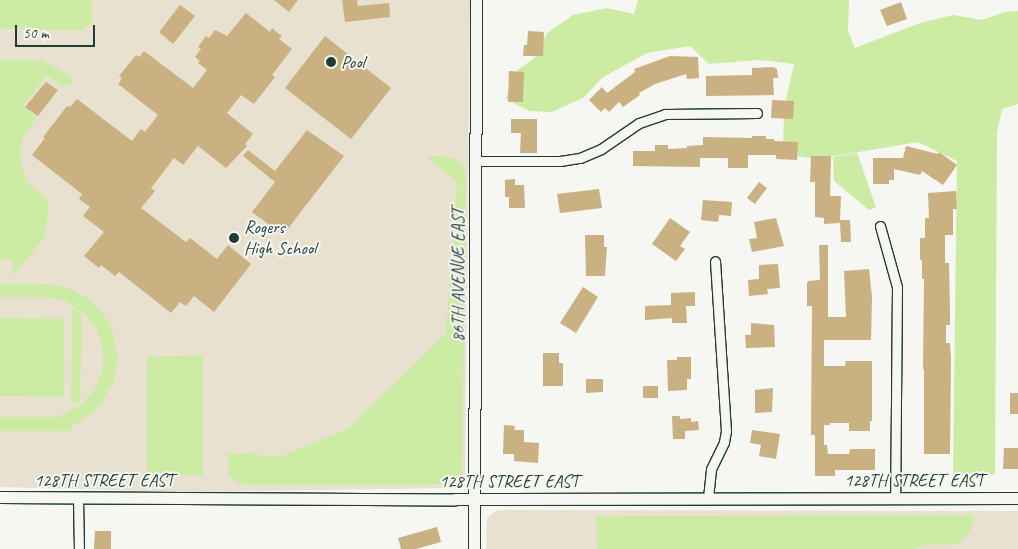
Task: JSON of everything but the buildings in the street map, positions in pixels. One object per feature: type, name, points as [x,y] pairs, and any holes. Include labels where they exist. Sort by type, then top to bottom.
[{"type":"street","name":"86TH AVENUE EAST","points":[[474,549],[476,499],[476,0]]},
{"type":"street","points":[[476,162],[560,161],[580,158],[601,149],[639,123],[665,114],[757,113]]},
{"type":"street","points":[[880,226],[897,287],[895,498]]},
{"type":"street","points":[[708,498],[711,470],[724,442],[726,431],[715,261]]},
{"type":"street","name":"128TH STREET EAST","points":[[0,497],[476,499],[1018,498]]},
{"type":"street","points":[[78,498],[79,549]]},
{"type":"shaded area","name":"Rogers High School","points":[[0,0],[470,0],[465,475],[460,484],[452,488],[196,492],[0,487]]},
{"type":"shaded area","points":[[498,510],[1018,511],[1018,549],[486,549],[487,518]]},
{"type":"green space","points":[[0,0],[92,0],[92,22],[83,30],[0,29]]},
{"type":"green space","points":[[638,0],[849,0],[848,31],[855,48],[920,23],[953,15],[982,20],[1005,12],[1018,11],[1018,104],[1002,109],[997,133],[995,474],[953,478],[957,161],[918,142],[817,159],[783,154],[784,109],[794,64],[759,60],[709,64],[690,46],[647,53],[603,77],[583,98],[552,112],[529,111],[506,99],[514,73],[538,55],[546,34],[573,15],[607,8],[634,14]]},
{"type":"green space","points":[[0,60],[41,60],[68,74],[73,82],[61,87],[47,75],[23,105],[37,117],[23,138],[20,151],[21,164],[28,183],[47,199],[49,206],[45,236],[13,276],[12,260],[0,260]]},
{"type":"green space","points":[[857,153],[876,207],[869,210],[834,181],[833,157]]},
{"type":"green space","points":[[427,157],[454,158],[461,162],[466,175],[462,474],[451,483],[427,485],[248,485],[236,482],[228,473],[228,454],[254,453],[262,456],[280,457],[349,428],[446,333],[457,182]]},
{"type":"green space","points":[[0,284],[44,284],[69,288],[92,301],[108,321],[113,333],[118,358],[113,383],[100,405],[91,414],[72,426],[71,431],[0,431],[0,417],[54,417],[82,404],[96,388],[103,368],[103,347],[96,328],[83,312],[65,301],[44,297],[0,297]]},
{"type":"green space","points":[[72,309],[82,313],[80,403],[71,403]]},
{"type":"green space","points":[[0,318],[64,319],[64,397],[0,396]]},
{"type":"green space","points":[[203,355],[203,475],[147,475],[147,357]]},
{"type":"green space","points":[[975,515],[971,529],[961,542],[951,545],[924,545],[914,549],[597,549],[596,516]]},
{"type":"place","name":"Pool","points":[[331,62]]},
{"type":"place","name":"Rogers High School","points":[[234,238]]}]
